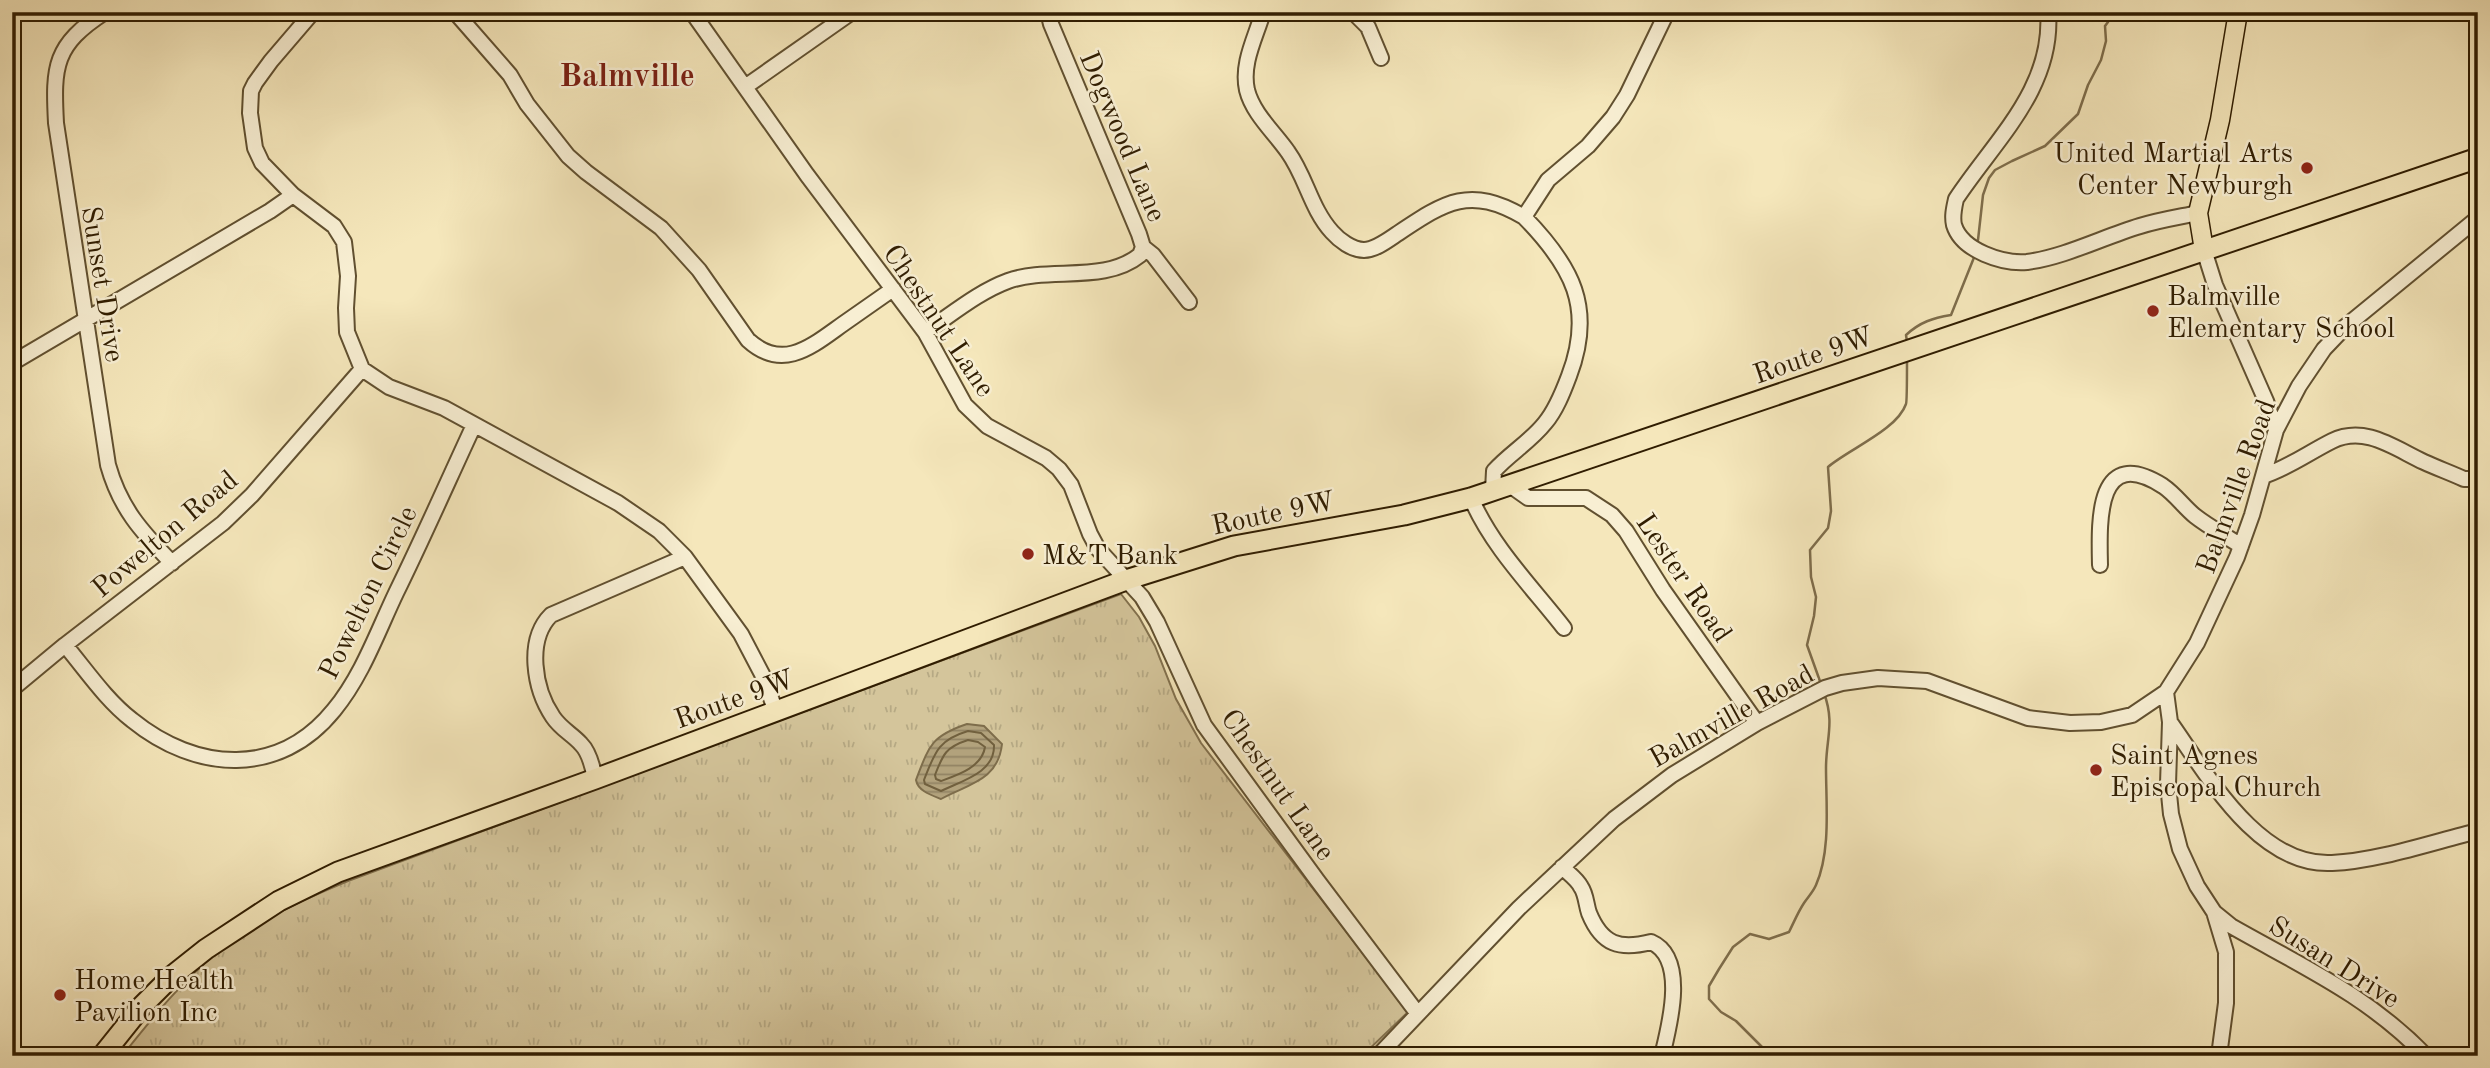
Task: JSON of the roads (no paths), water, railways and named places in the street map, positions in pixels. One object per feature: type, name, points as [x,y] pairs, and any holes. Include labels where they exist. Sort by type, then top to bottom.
[{"type":"highway","name":"Route 9W","points":[[102,1056],[132,1017],[163,985],[236,928],[308,885],[414,844],[1126,580],[1234,546],[1404,515],[1471,498],[2478,158]]},
{"type":"main road","points":[[2204,250],[2198,213],[2220,120],[2238,12]]},
{"type":"street","name":"Sunset Drive","points":[[105,12],[73,37],[58,63],[54,86],[56,123],[108,465],[115,490],[131,517],[172,563]]},
{"type":"street","points":[[455,12],[510,75],[534,113],[568,156],[662,228],[699,271],[748,340],[758,349],[779,356],[799,353],[892,289]]},
{"type":"street","name":"Chestnut Lane","points":[[692,12],[925,332],[953,386],[975,416],[1059,469],[1071,485],[1098,550],[1142,597],[1157,622],[1205,725],[1418,1014]]},
{"type":"street","points":[[746,87],[852,12]]},
{"type":"street","name":"Dogwood Lane","points":[[925,332],[989,290],[1010,280],[1119,268],[1140,255],[1143,247],[1048,12]]},
{"type":"street","points":[[1263,12],[1246,70],[1249,97],[1289,153],[1324,222],[1342,241],[1363,250],[1375,247],[1427,214],[1456,201],[1489,201],[1524,217],[1548,244],[1567,273],[1581,314],[1580,334],[1572,368],[1546,422],[1529,441],[1494,471],[1492,480],[1502,488]]},
{"type":"street","points":[[1353,12],[1367,27],[1381,58]]},
{"type":"street","points":[[1524,217],[1548,180],[1588,146],[1613,117],[1627,95],[1667,12]]},
{"type":"street","points":[[2048,12],[2048,40],[2041,71],[2016,117],[1956,199],[1954,225],[1959,236],[1985,254],[2002,260],[2024,262],[2043,259],[2142,225],[2198,213]]},
{"type":"street","points":[[304,15],[255,83],[250,101],[255,148],[262,163],[293,195],[334,226],[344,242],[348,276],[347,331],[362,369],[389,387],[444,408],[635,513],[659,531],[685,557],[715,594],[741,634],[763,676],[776,712]]},
{"type":"street","points":[[12,363],[293,195]]},
{"type":"street","name":"Balmville Road","points":[[1378,1056],[1519,908],[1614,818],[1651,789],[1756,723],[1821,690],[1870,679],[1927,681],[2028,718],[2070,723],[2101,722],[2132,715],[2166,692],[2197,643],[2241,546],[2276,430],[2299,386],[2324,349],[2344,327],[2478,218]]},
{"type":"street","points":[[1143,247],[1153,255],[1189,302]]},
{"type":"street","points":[[2204,250],[2215,285],[2276,430]]},
{"type":"street","name":"Powelton Road","points":[[12,689],[223,523],[252,495],[362,369]]},
{"type":"street","name":"Powelton Circle","points":[[65,645],[119,709],[132,721],[173,747],[202,758],[225,760],[249,759],[283,750],[325,721],[354,681],[474,425]]},
{"type":"street","points":[[2263,476],[2281,470],[2332,441],[2346,436],[2363,435],[2389,444],[2464,479],[2478,479]]},
{"type":"street","points":[[2099,565],[2099,524],[2104,494],[2111,481],[2121,475],[2136,474],[2164,487],[2196,516],[2241,546]]},
{"type":"street","name":"Lester Road","points":[[1502,488],[1528,498],[1586,498],[1612,515],[1626,531],[1663,590],[1756,723]]},
{"type":"street","points":[[1471,498],[1494,539],[1564,628]]},
{"type":"street","points":[[595,779],[586,751],[555,720],[542,694],[536,668],[540,629],[551,615],[685,557]]},
{"type":"street","points":[[2166,692],[2170,722],[2168,784],[2171,814],[2180,849],[2190,873],[2214,912],[2226,952],[2226,1003],[2219,1056]]},
{"type":"street","points":[[2170,722],[2231,806],[2272,845],[2296,857],[2311,862],[2343,862],[2478,831]]},
{"type":"street","points":[[1562,867],[1579,883],[1595,924],[1613,943],[1621,947],[1632,947],[1651,942],[1663,951],[1670,970],[1674,996],[1673,1012],[1662,1056]]},
{"type":"street","name":"Susan Drive","points":[[2214,912],[2231,926],[2359,997],[2426,1056]]},
{"type":"water","points":[[967,724],[984,726],[1002,744],[995,766],[980,780],[941,799],[926,792],[919,787],[916,780],[928,751],[938,738]]},
{"type":"waterway","points":[[1978,240],[1983,195],[1995,170],[2045,146],[2078,114],[2088,85],[2101,60],[2106,41],[2108,12]]},
{"type":"waterway","points":[[1907,342],[1906,335],[1916,327],[1951,315],[1975,255]]},
{"type":"waterway","points":[[1821,684],[1807,645],[1816,597],[1811,577],[1810,550],[1828,528],[1831,511],[1828,467],[1883,431],[1901,413],[1906,404],[1907,360]]},
{"type":"waterway","points":[[1771,1056],[1709,999],[1709,986],[1733,947],[1750,934],[1769,939],[1789,932],[1816,885],[1824,857],[1827,827],[1829,713],[1824,693]]},
{"type":"place","name":"United Martial Arts Center Newburgh","points":[[2307,168]]},
{"type":"place","name":"Balmville Elementary School","points":[[2153,311]]},
{"type":"place","name":"M&T Bank","points":[[1028,554]]},
{"type":"place","name":"Saint Agnes Episcopal Church","points":[[2096,770]]},
{"type":"place","name":"Home Health Pavilion Inc","points":[[60,995]]},
{"type":"district","name":"Balmville","points":[[627,75]]}]
